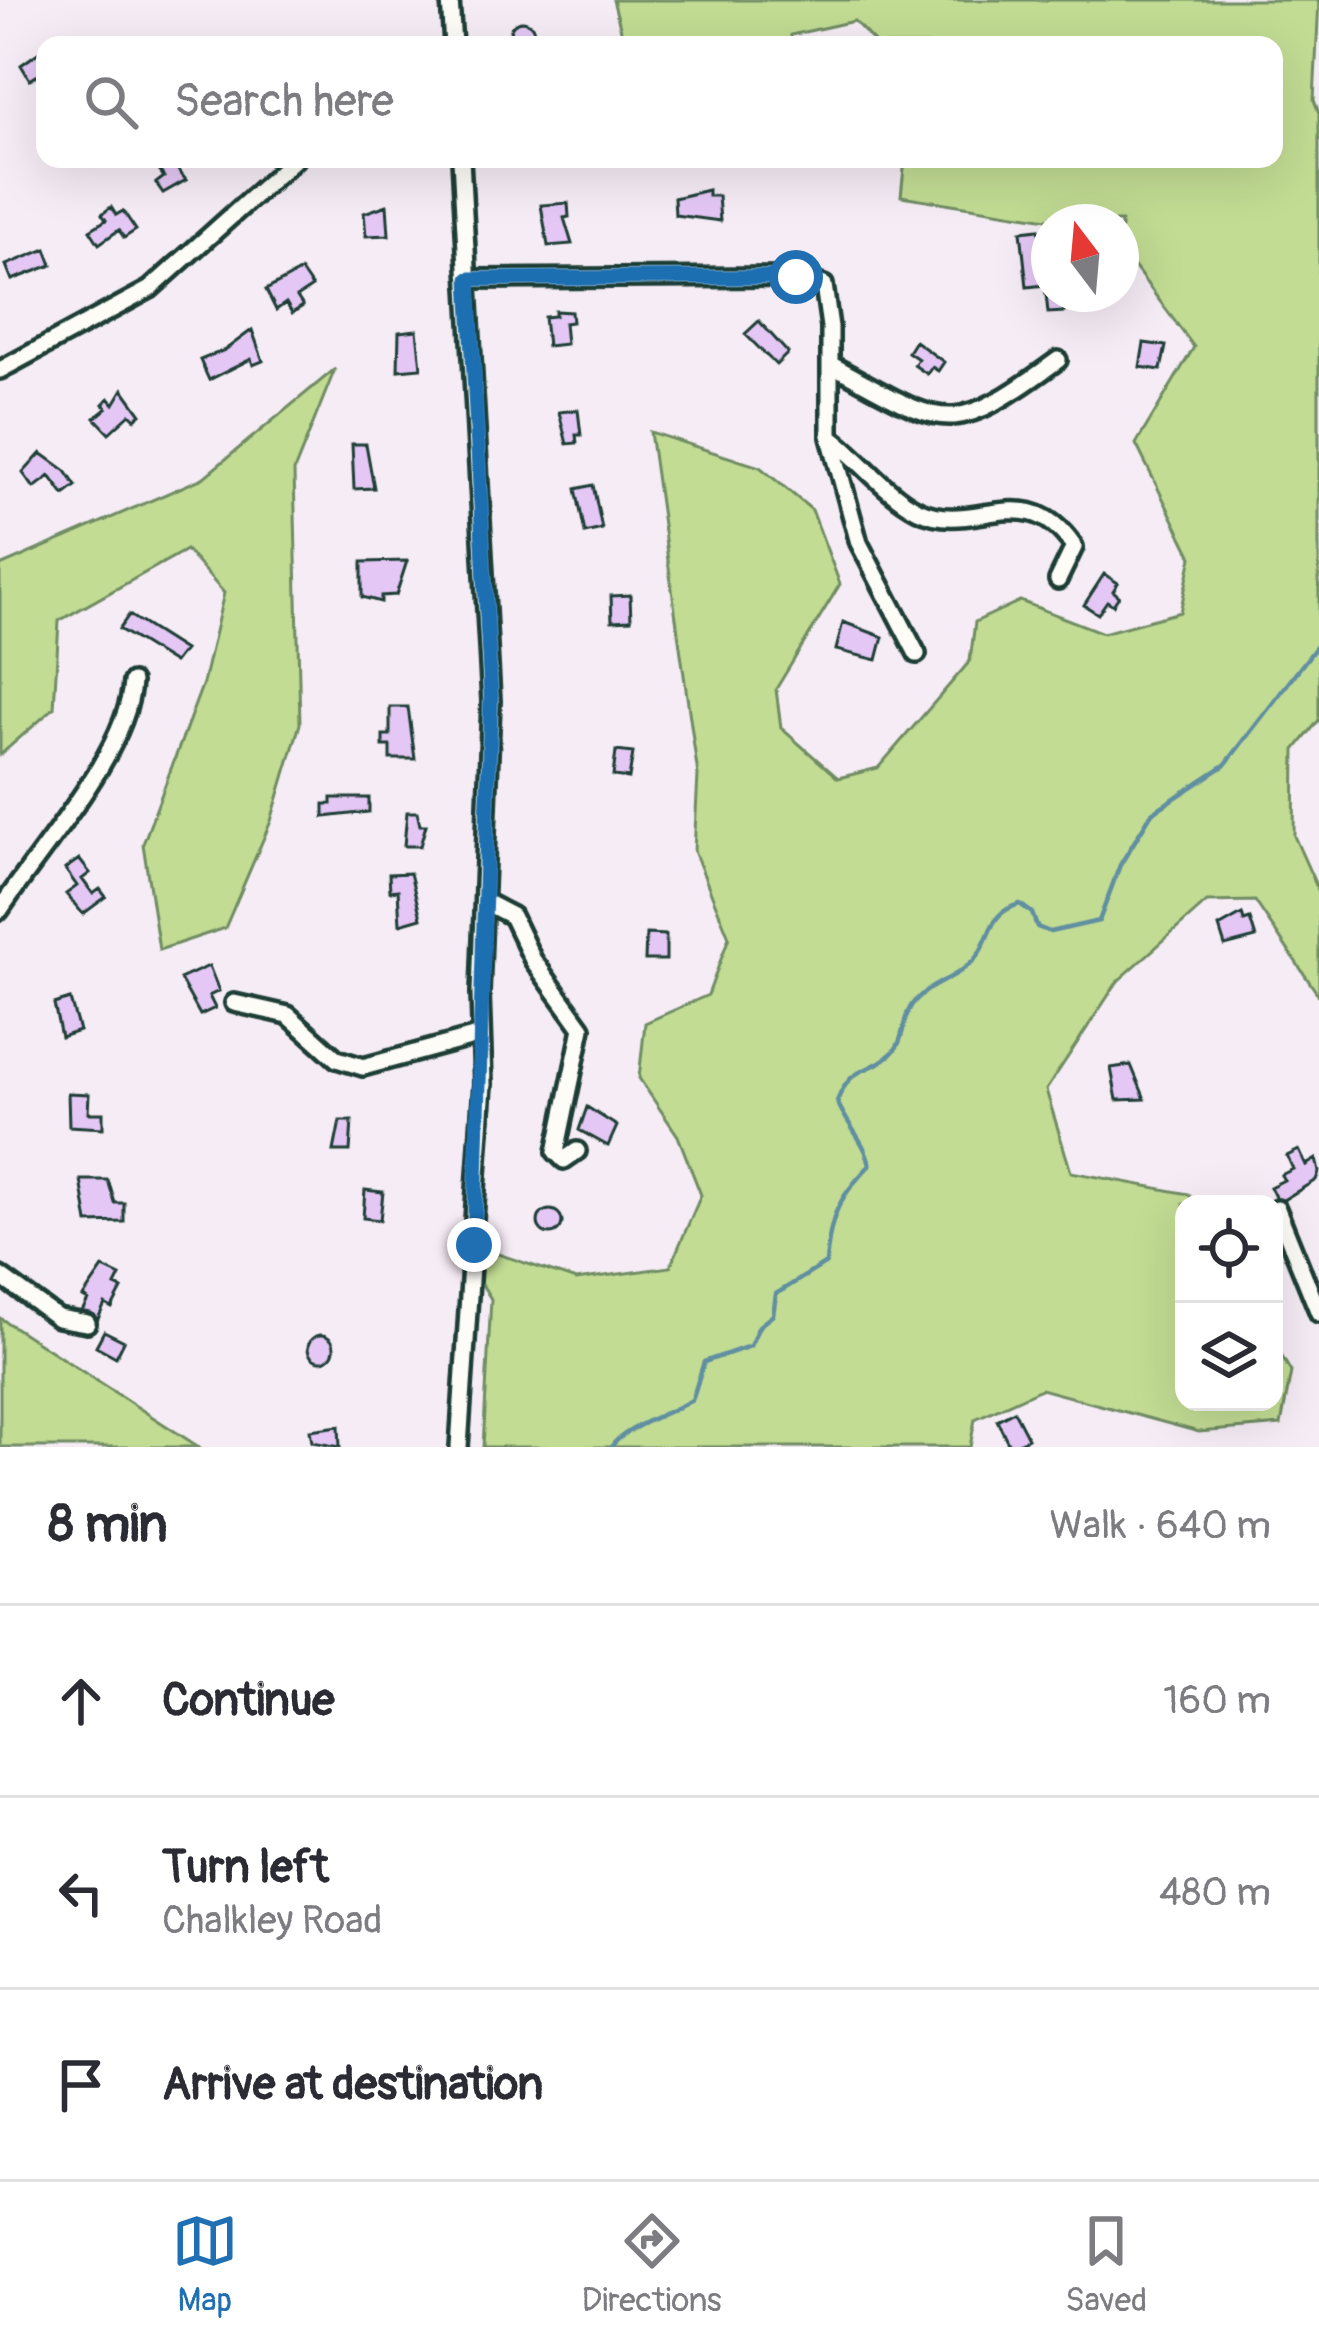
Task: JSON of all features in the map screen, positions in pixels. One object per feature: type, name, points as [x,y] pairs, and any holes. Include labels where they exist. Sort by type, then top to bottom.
[{"type":"street","points":[[450,0],[452,36]]},
{"type":"street","points":[[0,370],[150,289],[285,168]]},
{"type":"street","points":[[459,1447],[479,1161],[490,632],[462,168]]},
{"type":"street","points":[[469,279],[811,280],[824,285],[830,436],[859,543],[917,654]]},
{"type":"street","points":[[830,364],[917,411],[953,418],[996,405],[1058,360]]},
{"type":"street","points":[[830,436],[920,511],[950,518],[1014,507],[1036,515],[1074,548],[1058,580]]},
{"type":"street","points":[[0,910],[104,758],[128,707],[132,682]]},
{"type":"street","points":[[485,902],[512,916],[533,960],[578,1018],[582,1038],[556,1152],[564,1160],[577,1151]]},
{"type":"street","points":[[234,1003],[277,1010],[337,1059],[363,1067],[481,1035]]},
{"type":"street","points":[[1283,1224],[1319,1313]]},
{"type":"street","points":[[0,1276],[58,1318],[87,1323]]},
{"type":"green space","points":[[613,0],[1319,0],[1314,100],[1319,113],[1319,720],[1295,750],[1294,836],[1319,892],[1319,996],[1255,901],[1207,902],[1118,981],[1046,1090],[1071,1172],[1190,1195],[1175,1195],[1175,1411],[1283,1411],[1283,1358],[1291,1372],[1281,1425],[1199,1432],[1041,1389],[975,1419],[970,1447],[483,1447],[491,1299],[478,1278],[480,1248],[576,1280],[670,1267],[701,1195],[678,1136],[639,1078],[645,1023],[708,995],[729,937],[694,851],[698,775],[650,432],[760,467],[812,510],[840,584],[776,689],[781,728],[838,778],[878,768],[970,661],[975,622],[1020,601],[1103,633],[1180,612],[1192,557],[1136,444],[1194,347],[1139,273],[1139,204],[1031,204],[1031,216],[901,196],[904,168],[1283,168],[1283,36],[868,36],[854,21],[791,36],[623,36]]},
{"type":"green space","points":[[335,369],[294,471],[300,724],[271,821],[225,928],[159,950],[143,844],[203,683],[224,593],[186,550],[59,621],[54,708],[0,755],[0,566],[203,478]]},
{"type":"green space","points":[[0,1318],[199,1447],[0,1447]]},
{"type":"building","points":[[517,22],[533,28],[533,36],[511,36]]},
{"type":"building","points":[[36,54],[36,76],[30,80],[21,65]]},
{"type":"building","points":[[157,168],[176,168],[186,180],[163,193],[156,183],[164,177]]},
{"type":"building","points":[[708,190],[708,196],[718,196],[720,221],[675,215],[674,198]]},
{"type":"building","points":[[568,203],[569,217],[564,218],[572,244],[548,246],[541,205]]},
{"type":"building","points":[[387,205],[389,235],[366,236],[364,213]]},
{"type":"building","points":[[111,207],[116,215],[123,211],[136,230],[124,238],[119,230],[99,244],[90,230],[106,220],[102,214]]},
{"type":"building","points":[[1031,230],[1031,287],[1027,287],[1021,231]]},
{"type":"building","points":[[46,249],[52,265],[12,280],[6,265]]},
{"type":"building","points":[[301,271],[312,287],[297,297],[303,306],[292,313],[286,303],[276,310],[266,290]]},
{"type":"building","points":[[555,311],[571,312],[572,322],[564,323],[566,344],[547,346],[544,317],[555,316]]},
{"type":"building","points":[[759,321],[788,353],[776,365],[745,334]]},
{"type":"building","points":[[252,330],[263,361],[253,365],[251,359],[209,380],[200,360],[225,350]]},
{"type":"building","points":[[417,330],[421,368],[398,370],[399,332]]},
{"type":"building","points":[[915,341],[944,362],[938,371],[932,367],[927,374],[914,365],[918,359],[908,352]]},
{"type":"building","points":[[1144,343],[1166,346],[1161,370],[1140,367]]},
{"type":"building","points":[[123,389],[141,414],[135,419],[130,414],[109,433],[95,418],[107,408],[103,404],[109,398],[114,404]]},
{"type":"building","points":[[578,410],[581,435],[576,435],[577,443],[567,444],[559,412]]},
{"type":"building","points":[[352,444],[366,444],[374,488],[354,489]]},
{"type":"building","points":[[41,453],[66,471],[76,486],[64,495],[50,476],[34,488],[23,473]]},
{"type":"building","points":[[593,485],[602,529],[585,533],[576,489]]},
{"type":"building","points":[[407,561],[396,595],[381,596],[381,602],[362,597],[362,562]]},
{"type":"building","points":[[1104,574],[1118,583],[1113,591],[1119,596],[1113,605],[1107,601],[1098,614],[1084,605]]},
{"type":"building","points":[[630,595],[631,620],[612,621],[611,596]]},
{"type":"building","points":[[129,615],[184,650],[174,663],[119,629]]},
{"type":"building","points":[[843,622],[883,637],[877,660],[836,650]]},
{"type":"building","points":[[390,707],[408,707],[415,759],[390,759],[390,746],[383,746],[383,735],[390,735]]},
{"type":"building","points":[[616,751],[633,753],[629,778],[613,776]]},
{"type":"building","points":[[332,798],[369,798],[369,812],[324,817],[324,804],[332,804]]},
{"type":"building","points":[[407,812],[417,812],[420,825],[426,825],[420,846],[404,846]]},
{"type":"building","points":[[79,859],[90,873],[82,879],[93,894],[100,889],[106,897],[83,914],[66,894],[77,886],[65,869]]},
{"type":"building","points":[[410,873],[421,918],[400,924],[398,890],[390,891],[389,874]]},
{"type":"building","points":[[1242,914],[1244,921],[1250,919],[1256,938],[1225,946],[1219,927]]},
{"type":"building","points":[[646,934],[666,935],[666,960],[645,960]]},
{"type":"building","points":[[209,966],[219,991],[209,996],[215,1008],[200,1015],[180,979]]},
{"type":"building","points":[[70,999],[79,1031],[61,1037],[54,1004]]},
{"type":"building","points":[[1131,1065],[1145,1099],[1117,1100],[1111,1068]]},
{"type":"building","points":[[68,1093],[89,1094],[88,1113],[103,1113],[103,1128],[69,1126]]},
{"type":"building","points":[[587,1107],[617,1126],[608,1146],[579,1130]]},
{"type":"building","points":[[340,1121],[352,1121],[350,1151],[334,1151]]},
{"type":"building","points":[[1299,1150],[1306,1165],[1316,1159],[1319,1172],[1316,1180],[1283,1200],[1270,1187],[1293,1169],[1287,1156]]},
{"type":"building","points":[[81,1180],[108,1180],[115,1203],[124,1203],[124,1222],[88,1223]]},
{"type":"building","points":[[365,1190],[383,1192],[380,1220],[363,1218]]},
{"type":"building","points":[[550,1210],[562,1222],[550,1234],[538,1222]]},
{"type":"building","points":[[103,1268],[120,1276],[115,1286],[122,1289],[112,1308],[105,1304],[97,1321],[81,1313],[88,1300],[83,1297]]},
{"type":"building","points":[[104,1331],[124,1341],[116,1357],[96,1346]]},
{"type":"building","points":[[321,1335],[334,1348],[321,1361],[308,1348]]},
{"type":"building","points":[[1014,1411],[1028,1438],[1010,1447],[997,1420]]},
{"type":"building","points":[[339,1426],[340,1447],[312,1442],[310,1430]]},
{"type":"waterway","points":[[611,1447],[636,1427],[692,1400],[704,1362],[750,1346],[759,1326],[773,1315],[776,1294],[826,1263],[837,1209],[870,1165],[837,1101],[855,1075],[896,1049],[914,1002],[975,959],[996,919],[1009,908],[1020,904],[1032,913],[1037,927],[1050,932],[1099,921],[1120,865],[1152,813],[1225,765],[1319,643]]},
{"type":"route","points":[[474,1245],[483,1084],[480,993],[491,696],[469,279],[796,277]]}]
